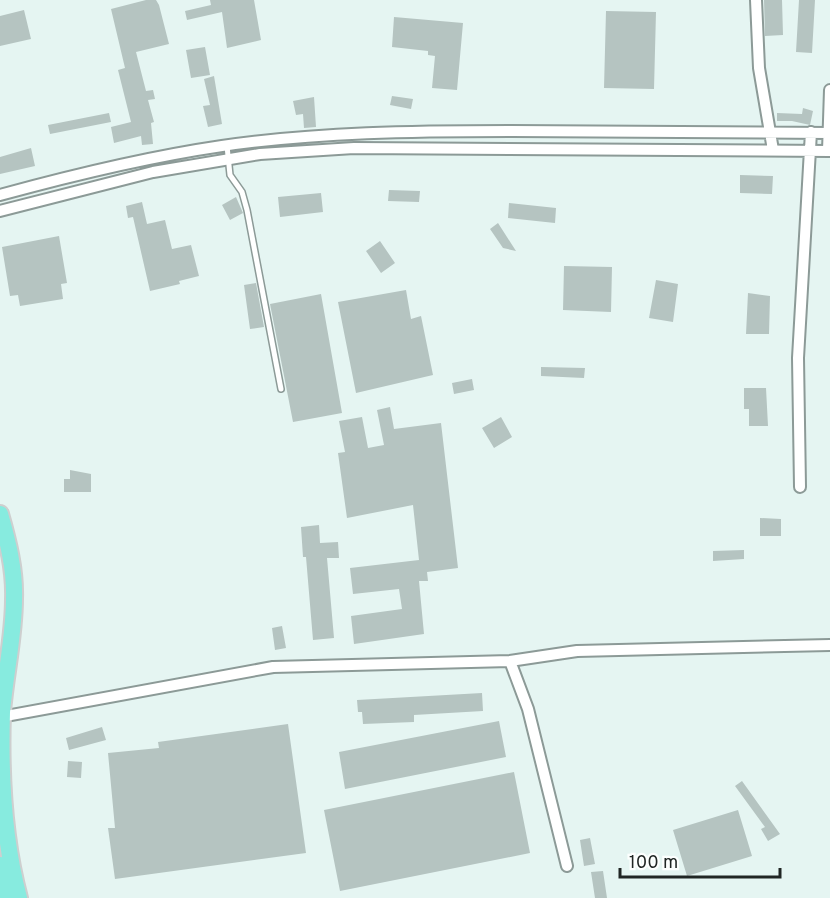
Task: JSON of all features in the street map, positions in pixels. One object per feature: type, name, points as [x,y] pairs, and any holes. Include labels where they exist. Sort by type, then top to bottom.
[{"type":"main road","points":[[0,514],[13,572],[14,598],[1,717],[3,808],[19,898]]},
{"type":"main road","points":[[0,868],[7,898]]},
{"type":"street","points":[[756,0],[759,68],[772,132],[773,150]]},
{"type":"street","points":[[0,211],[153,172],[228,158],[354,148],[829,151],[830,90]]},
{"type":"street","points":[[0,195],[96,170],[227,145],[418,131],[829,133]]},
{"type":"street","points":[[800,487],[798,358],[811,132]]},
{"type":"street","points":[[1,717],[273,667],[510,661],[577,651],[830,645]]},
{"type":"street","points":[[510,661],[528,709],[567,866]]},
{"type":"lane","points":[[227,145],[230,175],[242,192],[247,210],[281,388]]},
{"type":"building","points":[[146,0],[156,0],[159,5],[169,44],[136,52],[146,91],[153,90],[155,99],[148,100],[154,122],[151,123],[153,144],[142,145],[141,136],[114,143],[111,127],[131,122],[118,70],[125,68],[111,9]]},
{"type":"building","points":[[210,0],[254,0],[261,40],[227,48],[222,12],[187,20],[185,11],[211,5]]},
{"type":"building","points":[[764,0],[782,0],[783,35],[765,36]]},
{"type":"building","points":[[799,0],[815,0],[812,53],[796,52]]},
{"type":"building","points":[[24,10],[31,39],[0,46],[0,16]]},
{"type":"building","points":[[606,11],[656,12],[654,89],[604,88]]},
{"type":"building","points":[[394,17],[463,23],[457,90],[432,88],[435,56],[428,55],[428,51],[392,47]]},
{"type":"building","points":[[205,47],[210,75],[191,78],[186,50]]},
{"type":"building","points":[[214,76],[222,124],[208,127],[203,106],[210,105],[204,79]]},
{"type":"building","points":[[392,96],[413,99],[411,109],[390,105]]},
{"type":"building","points":[[314,97],[316,127],[304,128],[303,114],[296,115],[293,101]]},
{"type":"building","points":[[803,108],[813,111],[810,125],[792,121],[777,121],[777,113],[802,114]]},
{"type":"building","points":[[109,113],[111,122],[50,134],[48,125]]},
{"type":"building","points":[[31,148],[35,166],[0,174],[0,157]]},
{"type":"building","points":[[740,175],[773,176],[772,194],[740,193]]},
{"type":"building","points":[[389,190],[420,191],[419,202],[388,201]]},
{"type":"building","points":[[321,193],[323,212],[280,217],[278,197]]},
{"type":"building","points":[[236,197],[243,213],[230,220],[222,205]]},
{"type":"building","points":[[142,202],[147,224],[165,220],[172,249],[191,245],[199,276],[179,281],[180,284],[150,291],[133,217],[128,218],[126,206]]},
{"type":"building","points":[[509,203],[556,208],[555,223],[508,218]]},
{"type":"building","points":[[498,223],[516,251],[503,248],[490,229]]},
{"type":"building","points":[[59,236],[67,283],[61,284],[63,299],[20,306],[18,295],[10,296],[2,247]]},
{"type":"building","points":[[380,241],[395,263],[381,273],[366,251]]},
{"type":"building","points":[[564,266],[612,267],[611,312],[563,310]]},
{"type":"building","points":[[656,280],[678,284],[673,322],[649,318]]},
{"type":"building","points":[[256,283],[264,327],[250,329],[244,285]]},
{"type":"building","points":[[406,290],[411,319],[421,316],[433,375],[356,393],[338,302]]},
{"type":"building","points":[[748,293],[770,296],[769,334],[746,334]]},
{"type":"building","points":[[321,294],[342,413],[293,422],[270,304]]},
{"type":"building","points":[[541,367],[585,368],[584,378],[541,376]]},
{"type":"building","points":[[472,379],[474,390],[454,394],[452,383]]},
{"type":"building","points":[[744,388],[766,388],[768,426],[749,426],[749,409],[744,409]]},
{"type":"building","points":[[390,407],[394,429],[441,423],[458,568],[427,572],[428,581],[419,581],[424,634],[354,644],[351,616],[402,609],[399,589],[353,594],[350,568],[419,560],[413,505],[347,518],[338,453],[345,452],[339,421],[362,417],[368,448],[384,445],[377,410]]},
{"type":"building","points":[[501,417],[512,437],[494,448],[482,428]]},
{"type":"building","points":[[70,470],[91,474],[91,492],[64,492],[64,479],[70,479]]},
{"type":"building","points":[[760,518],[781,519],[781,536],[760,536]]},
{"type":"building","points":[[319,525],[320,543],[338,542],[339,558],[327,558],[334,638],[313,640],[306,557],[303,557],[301,527]]},
{"type":"building","points":[[744,550],[744,559],[713,561],[713,551]]},
{"type":"building","points":[[282,626],[286,648],[275,650],[272,628]]},
{"type":"building","points":[[482,693],[483,711],[414,715],[414,722],[363,724],[362,712],[358,712],[357,700]]},
{"type":"building","points":[[499,721],[506,757],[345,789],[339,752]]},
{"type":"building","points":[[288,724],[306,853],[115,879],[108,828],[115,828],[108,753],[159,748],[158,742]]},
{"type":"building","points":[[102,727],[106,740],[69,750],[66,738]]},
{"type":"building","points":[[68,761],[82,762],[81,778],[67,777]]},
{"type":"building","points":[[514,772],[530,853],[340,891],[324,810]]},
{"type":"building","points":[[742,781],[780,834],[768,841],[761,829],[765,827],[735,786]]},
{"type":"building","points":[[738,810],[752,856],[687,876],[673,830]]},
{"type":"building","points":[[590,838],[595,864],[584,866],[580,840]]},
{"type":"building","points":[[603,871],[607,898],[595,898],[591,872]]}]
